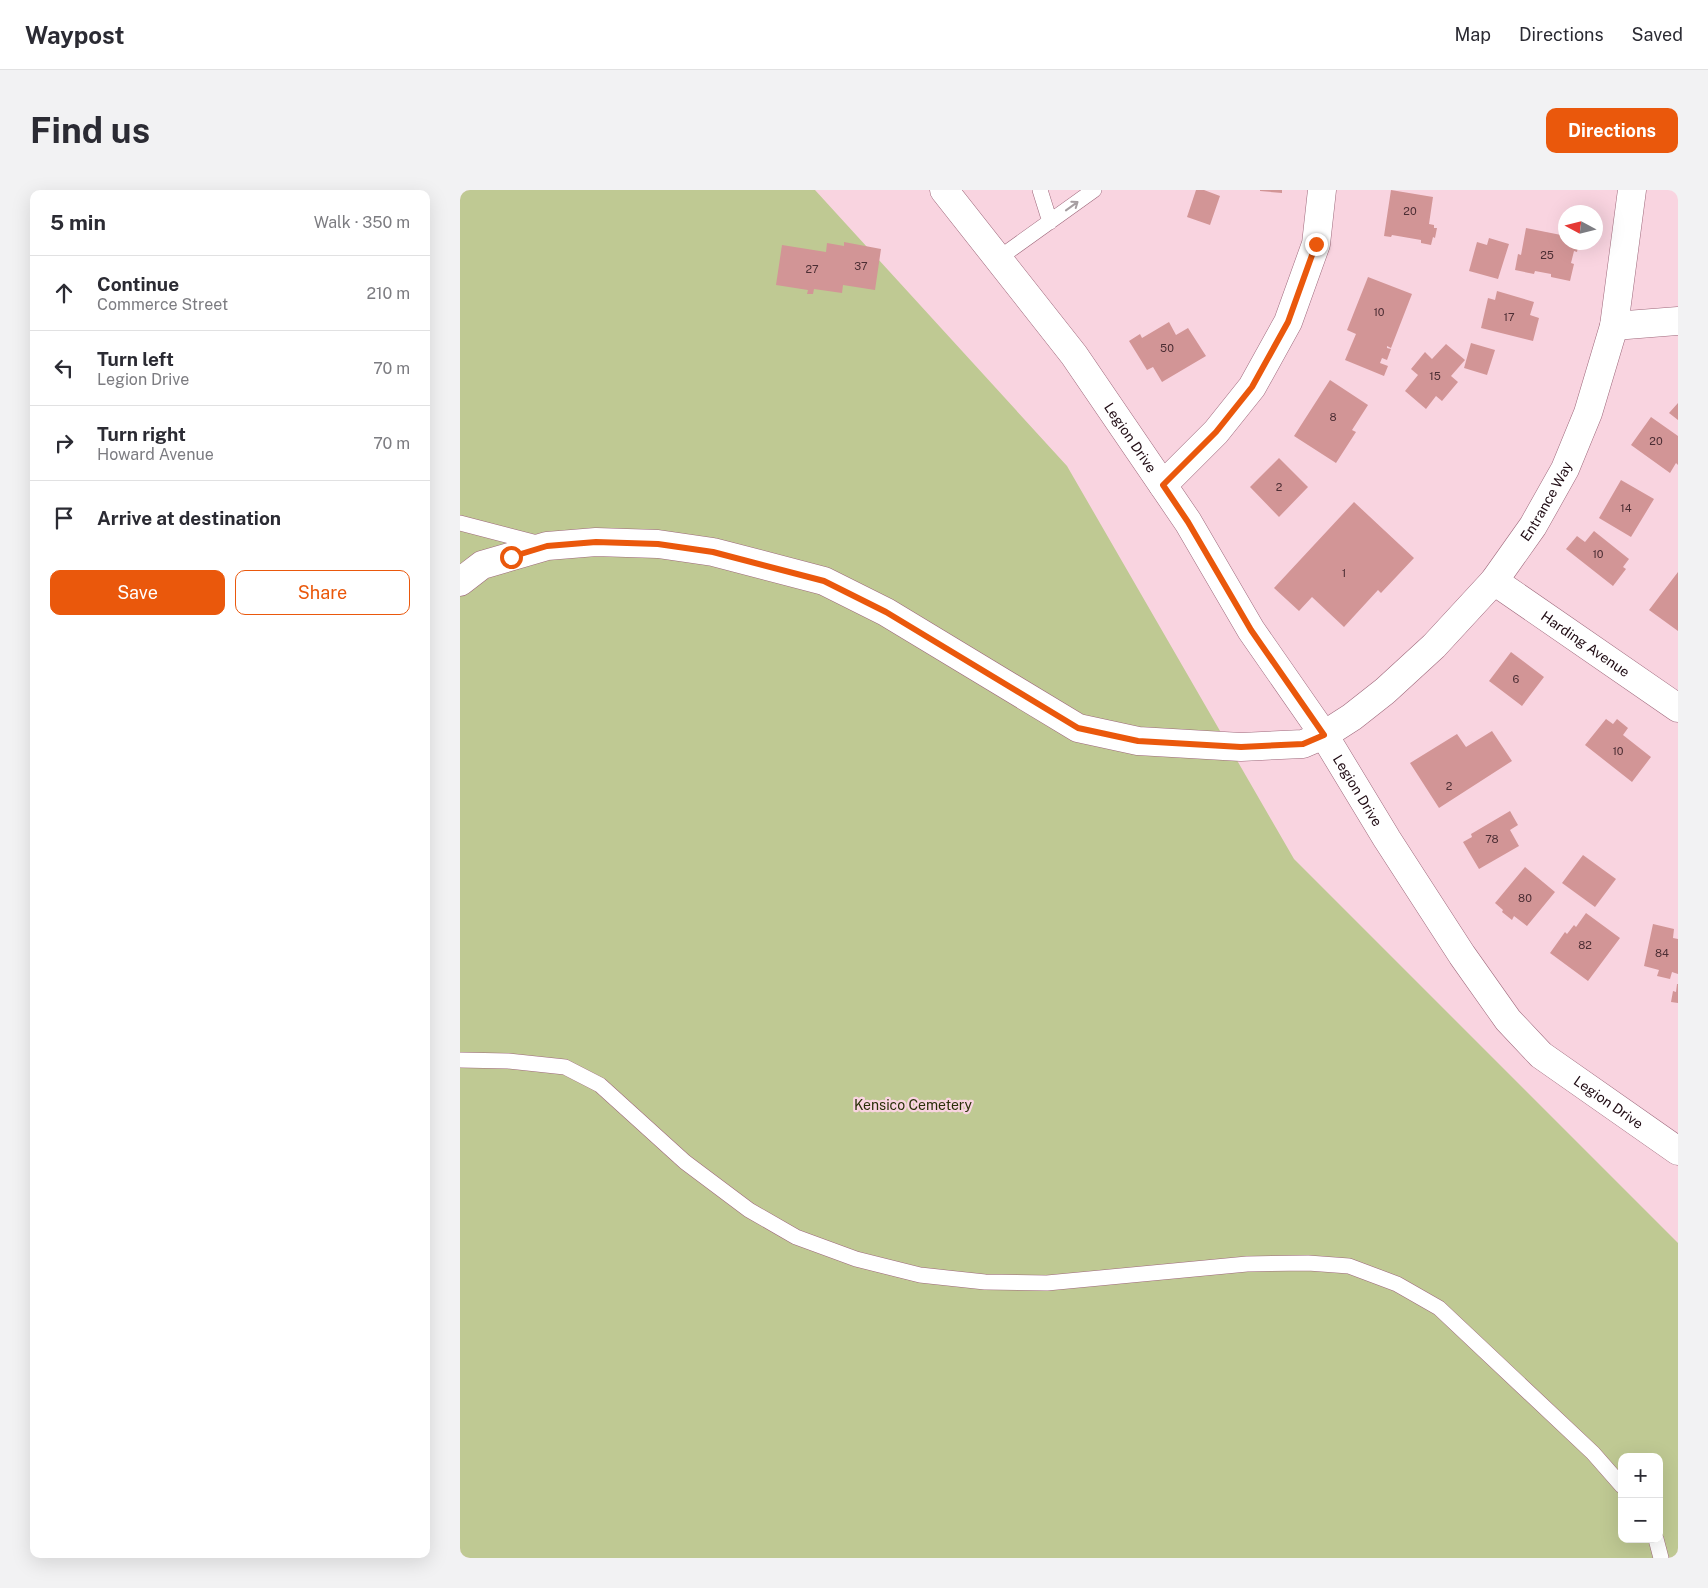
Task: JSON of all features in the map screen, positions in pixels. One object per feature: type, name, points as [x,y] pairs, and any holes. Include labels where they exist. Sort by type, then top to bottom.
[{"type":"street","name":"Legion Drive","points":[[944,190],[1074,355],[1163,485],[1188,522],[1251,630],[1324,735],[1382,831],[1462,956],[1508,1020],[1541,1055],[1678,1151]]},
{"type":"street","points":[[1163,485],[1216,432],[1252,387],[1288,322],[1316,244],[1322,190]]},
{"type":"street","name":"Entrance Way","points":[[460,582],[482,565],[547,546],[596,542],[658,544],[713,552],[824,581],[886,612],[1078,728],[1138,741],[1241,747],[1303,744],[1324,735],[1352,717],[1385,692],[1434,646],[1494,581],[1533,526],[1565,469],[1588,413],[1614,326],[1632,190]]},
{"type":"street","points":[[1614,326],[1678,321]]},
{"type":"street","name":"Harding Avenue","points":[[1494,581],[1678,708]]},
{"type":"lane","points":[[1040,190],[1050,222]]},
{"type":"lane","points":[[999,258],[1094,190]]},
{"type":"lane","points":[[460,523],[547,546]]},
{"type":"lane","points":[[460,1060],[564,1067],[600,1085],[685,1162],[749,1210],[796,1237],[856,1259],[920,1275],[985,1282],[1047,1283],[1247,1264],[1308,1263],[1349,1266],[1389,1281],[1439,1308],[1593,1453],[1618,1481]]},
{"type":"lane","points":[[1657,1543],[1661,1558]]},
{"type":"green space","name":"Kensico Cemetery","points":[[460,190],[815,190],[1067,466],[1294,859],[1678,1243],[1678,1558],[460,1558]]},
{"type":"building","points":[[1196,190],[1204,190],[1220,196],[1210,225],[1187,217]]},
{"type":"building","points":[[1282,190],[1282,193],[1260,191]]},
{"type":"building","points":[[1391,190],[1433,197],[1429,224],[1437,228],[1431,245],[1421,243],[1421,240],[1392,235],[1391,237],[1384,236]]},
{"type":"building","points":[[1526,228],[1558,234],[1558,250],[1577,250],[1577,252],[1574,251],[1571,263],[1574,264],[1570,281],[1551,277],[1551,274],[1535,271],[1534,274],[1515,270],[1518,254],[1521,255]]},
{"type":"building","points":[[1489,238],[1509,244],[1498,279],[1469,271],[1477,242],[1487,245]]},
{"type":"building","points":[[844,242],[881,249],[875,290],[843,285],[842,293],[814,289],[813,294],[807,294],[808,290],[776,285],[782,245],[826,252],[827,243],[844,246]]},
{"type":"building","points":[[1368,277],[1412,294],[1391,348],[1387,346],[1387,348],[1391,349],[1387,360],[1382,358],[1380,363],[1388,366],[1384,376],[1345,360],[1356,334],[1347,330]]},
{"type":"building","points":[[1497,291],[1534,302],[1530,315],[1539,318],[1533,341],[1481,328],[1488,298],[1495,300]]},
{"type":"building","points":[[1169,322],[1176,335],[1188,328],[1206,356],[1162,382],[1153,367],[1147,370],[1129,341],[1140,334],[1142,338]]},
{"type":"building","points":[[1471,343],[1495,350],[1487,375],[1464,368]]},
{"type":"building","points":[[1446,344],[1465,360],[1451,376],[1458,382],[1442,401],[1436,396],[1426,409],[1405,391],[1418,375],[1411,369],[1425,352],[1432,359]]},
{"type":"building","points":[[1330,380],[1368,405],[1352,430],[1356,432],[1336,463],[1294,436]]},
{"type":"building","points":[[1678,403],[1678,420],[1669,413]]},
{"type":"building","points":[[1651,417],[1678,436],[1678,465],[1676,463],[1670,473],[1631,445]]},
{"type":"building","points":[[1279,458],[1308,487],[1279,517],[1250,487]]},
{"type":"building","points":[[1621,480],[1654,499],[1631,537],[1599,518]]},
{"type":"building","points":[[1354,502],[1414,558],[1381,593],[1378,590],[1344,627],[1312,597],[1299,611],[1274,588]]},
{"type":"building","points":[[1594,531],[1629,559],[1623,567],[1626,569],[1613,586],[1566,549],[1577,536],[1585,542]]},
{"type":"building","points":[[1678,572],[1678,631],[1649,610]]},
{"type":"building","points":[[1511,652],[1544,677],[1522,706],[1489,681]]},
{"type":"building","points":[[1606,719],[1613,724],[1617,719],[1628,728],[1623,735],[1651,757],[1632,782],[1585,745]]},
{"type":"building","points":[[1492,731],[1512,761],[1439,808],[1410,763],[1457,734],[1466,747]]},
{"type":"building","points":[[1510,811],[1518,825],[1510,830],[1519,846],[1479,869],[1463,842],[1472,837],[1471,834]]},
{"type":"building","points":[[1583,855],[1616,879],[1595,907],[1562,883]]},
{"type":"building","points":[[1525,867],[1555,892],[1527,926],[1514,916],[1512,920],[1495,903]]},
{"type":"building","points":[[1586,913],[1620,938],[1588,981],[1550,953],[1565,932],[1567,934],[1574,925],[1576,927]]},
{"type":"building","points":[[1653,924],[1674,929],[1673,938],[1678,939],[1678,974],[1672,972],[1670,979],[1657,976],[1659,970],[1644,966]]},
{"type":"building","points":[[1677,984],[1678,1003],[1671,1002],[1673,991],[1676,992]]},
{"type":"route","points":[[511,557],[547,546],[596,542],[658,544],[713,552],[824,581],[886,612],[1078,728],[1138,741],[1241,747],[1303,744],[1324,735],[1251,630],[1188,522],[1163,485],[1216,432],[1252,387],[1288,322],[1316,244]]}]
